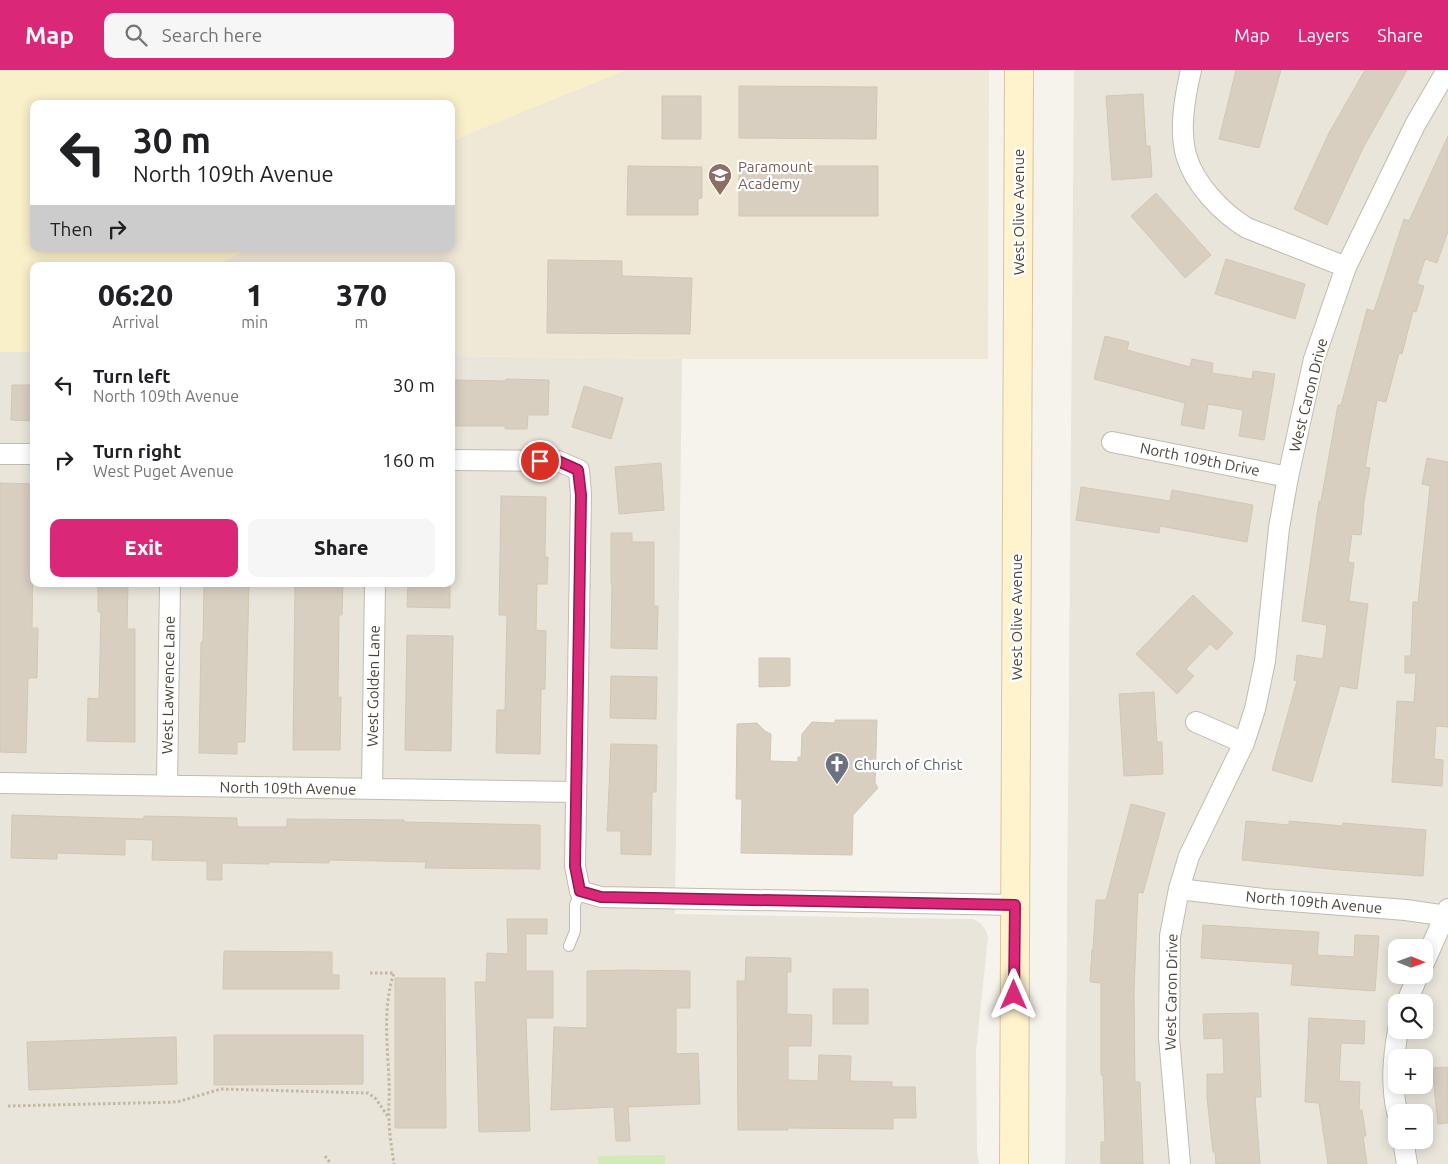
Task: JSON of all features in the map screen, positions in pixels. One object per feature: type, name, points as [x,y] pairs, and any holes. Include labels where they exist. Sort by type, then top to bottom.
[{"type":"main road","name":"West Olive Avenue","points":[[1014,1164],[1019,70]]},
{"type":"street","points":[[1191,70],[1184,102],[1186,155],[1194,174],[1216,203],[1233,219],[1247,228],[1346,267]]},
{"type":"street","name":"West Caron Drive","points":[[1180,1164],[1173,1095],[1169,1018],[1170,936],[1179,889],[1189,856],[1244,744],[1255,709],[1265,660],[1279,528],[1288,477],[1314,359],[1346,267],[1415,125],[1447,70]]},
{"type":"street","name":"North 109th Drive","points":[[1112,442],[1288,477]]},
{"type":"street","points":[[0,454],[30,454]]},
{"type":"street","points":[[455,460],[558,461],[578,470],[581,495],[575,866],[580,891],[601,897],[1015,905]]},
{"type":"street","name":"West Lawrence Lane","points":[[167,786],[170,587]]},
{"type":"street","name":"West Golden Lane","points":[[372,789],[375,587]]},
{"type":"street","points":[[1196,722],[1244,744]]},
{"type":"street","name":"North 109th Avenue","points":[[0,783],[576,792]]},
{"type":"street","name":"North 109th Avenue","points":[[1179,889],[1263,899],[1447,913]]},
{"type":"street","points":[[1433,943],[1447,913]]},
{"type":"street","points":[[1395,1104],[1392,1064],[1396,1039]]},
{"type":"street","points":[[1404,1149],[1407,1164]]},
{"type":"lane","points":[[569,946],[575,931],[575,905],[580,891]]},
{"type":"path","points":[[370,973],[394,973],[388,1002],[387,1056],[389,1118],[394,1164]]},
{"type":"path","points":[[8,1106],[177,1102],[221,1089],[368,1093],[376,1099],[389,1118]]},
{"type":"path","points":[[325,1156],[331,1164]]},
{"type":"shaded area","name":"Paramount Academy","points":[[625,70],[989,70],[988,359],[682,359],[455,356],[455,262],[222,262],[242,252],[455,252],[455,141]]},
{"type":"shaded area","points":[[1074,70],[1448,70],[1448,1164],[1065,1164]]},
{"type":"shaded area","points":[[0,352],[30,352],[30,587],[455,587],[455,356],[682,359],[675,914],[973,919],[980,923],[986,930],[988,937],[976,1052],[977,1151],[979,1164],[0,1164]]},
{"type":"green space","points":[[665,1155],[665,1164],[598,1164],[598,1156]]},
{"type":"sand","points":[[0,70],[625,70],[455,141],[455,100],[30,100],[30,252],[242,252],[222,262],[30,262],[30,352],[0,352]]},
{"type":"building","points":[[1236,70],[1281,70],[1259,148],[1219,139]]},
{"type":"building","points":[[1365,70],[1407,70],[1363,148],[1327,225],[1294,209],[1329,133]]},
{"type":"building","points":[[739,86],[877,87],[876,139],[739,138]]},
{"type":"building","points":[[1143,94],[1146,146],[1150,146],[1152,177],[1112,180],[1106,96]]},
{"type":"building","points":[[662,96],[701,96],[701,139],[662,139]]},
{"type":"building","points":[[1448,136],[1448,231],[1437,263],[1425,259],[1417,284],[1424,286],[1416,312],[1413,311],[1402,354],[1399,353],[1386,402],[1377,400],[1365,467],[1370,468],[1363,507],[1361,535],[1352,534],[1348,562],[1354,563],[1349,601],[1368,604],[1357,689],[1340,686],[1312,782],[1272,770],[1297,681],[1294,680],[1297,655],[1323,659],[1327,625],[1302,621],[1319,501],[1321,501],[1338,405],[1341,405],[1367,309],[1374,311],[1404,219],[1409,221]]},
{"type":"building","points":[[628,166],[702,167],[702,198],[698,199],[698,215],[627,215]]},
{"type":"building","points":[[739,166],[878,166],[878,216],[739,216]]},
{"type":"building","points":[[1156,193],[1211,255],[1185,278],[1131,216]]},
{"type":"building","points":[[1226,259],[1305,284],[1295,319],[1215,294]]},
{"type":"building","points":[[548,260],[622,261],[622,276],[692,278],[690,334],[547,333]]},
{"type":"building","points":[[1105,336],[1129,342],[1127,350],[1190,367],[1192,359],[1213,363],[1212,373],[1252,379],[1253,371],[1275,374],[1264,440],[1239,436],[1243,410],[1208,404],[1204,429],[1181,425],[1185,403],[1094,379]]},
{"type":"building","points":[[506,379],[549,380],[548,415],[528,415],[527,429],[505,429],[505,426],[455,426],[455,380],[506,381]]},
{"type":"building","points":[[12,385],[30,385],[30,421],[11,420]]},
{"type":"building","points":[[584,386],[623,398],[611,439],[572,427]]},
{"type":"building","points":[[1427,458],[1448,462],[1448,727],[1436,726],[1434,759],[1443,760],[1442,786],[1392,782],[1397,701],[1414,702],[1416,673],[1405,673],[1405,656],[1411,656],[1413,602],[1418,602],[1430,486],[1422,484]]},
{"type":"building","points":[[661,463],[664,510],[619,514],[615,467]]},
{"type":"building","points":[[0,483],[30,484],[30,587],[33,587],[32,628],[38,628],[37,678],[28,678],[26,753],[0,752]]},
{"type":"building","points":[[1081,487],[1170,501],[1172,490],[1253,505],[1247,542],[1160,526],[1159,533],[1076,520]]},
{"type":"building","points":[[501,496],[546,497],[545,557],[548,557],[547,584],[537,584],[536,630],[546,631],[545,689],[541,689],[540,754],[496,753],[497,710],[505,710],[507,615],[499,615]]},
{"type":"building","points":[[611,533],[632,533],[632,542],[654,542],[654,606],[658,606],[657,649],[611,648]]},
{"type":"building","points":[[98,587],[128,587],[127,629],[135,629],[135,742],[87,741],[88,698],[99,699],[101,612],[98,612]]},
{"type":"building","points":[[204,587],[249,587],[245,742],[237,742],[237,754],[199,753],[201,642],[203,642]]},
{"type":"building","points":[[295,587],[343,587],[342,615],[339,615],[338,697],[341,697],[340,750],[293,750]]},
{"type":"building","points":[[408,587],[450,587],[450,608],[407,607]]},
{"type":"building","points":[[1193,595],[1233,633],[1217,650],[1210,644],[1186,669],[1194,676],[1177,694],[1136,654]]},
{"type":"building","points":[[407,635],[453,636],[451,751],[405,750]]},
{"type":"building","points":[[759,658],[790,658],[790,686],[759,687]]},
{"type":"building","points":[[611,676],[657,677],[656,719],[610,718]]},
{"type":"building","points":[[1154,692],[1157,742],[1162,742],[1163,774],[1124,776],[1119,694]]},
{"type":"building","name":"Church of Christ","points":[[835,720],[877,720],[875,783],[878,788],[853,815],[852,855],[741,853],[742,799],[736,799],[737,724],[757,723],[771,734],[770,761],[798,762],[798,757],[801,757],[802,734],[812,722],[835,723]]},
{"type":"building","points":[[611,744],[657,745],[656,792],[652,792],[651,855],[621,854],[621,831],[607,831]]},
{"type":"building","points":[[1131,804],[1165,813],[1143,893],[1138,892],[1134,991],[1135,1082],[1140,1082],[1143,1164],[1101,1164],[1101,1142],[1105,1142],[1103,1075],[1101,1075],[1101,983],[1090,982],[1096,900],[1106,900]]},
{"type":"building","points":[[12,815],[144,819],[144,816],[237,818],[237,827],[287,827],[287,819],[404,820],[404,822],[540,825],[540,869],[425,868],[426,862],[329,860],[329,863],[222,863],[222,880],[207,880],[207,861],[152,860],[153,840],[125,839],[125,855],[57,853],[57,859],[11,858]]},
{"type":"building","points":[[1246,821],[1289,825],[1289,821],[1343,826],[1343,823],[1426,830],[1423,876],[1242,860]]},
{"type":"building","points":[[507,919],[547,919],[547,934],[526,934],[526,971],[553,971],[553,1018],[526,1018],[530,1131],[479,1132],[475,982],[486,982],[487,953],[508,954]]},
{"type":"building","points":[[1203,925],[1319,932],[1317,955],[1354,957],[1355,935],[1379,936],[1375,991],[1291,985],[1293,964],[1201,958]]},
{"type":"building","points":[[224,951],[332,952],[332,975],[339,975],[339,989],[223,989]]},
{"type":"building","points":[[746,957],[791,958],[791,972],[787,972],[787,1014],[812,1015],[811,1046],[788,1046],[788,1080],[818,1081],[819,1055],[851,1056],[850,1081],[892,1082],[892,1087],[915,1087],[916,1118],[893,1118],[893,1129],[788,1128],[788,1130],[738,1130],[737,981],[745,981]]},
{"type":"building","points":[[587,971],[690,971],[690,1008],[676,1008],[676,1054],[698,1053],[700,1104],[628,1107],[630,1141],[616,1141],[614,1107],[551,1110],[554,1027],[587,1028]]},
{"type":"building","points":[[395,978],[445,978],[446,1128],[395,1128]]},
{"type":"building","points":[[833,989],[868,989],[868,1024],[833,1024]]},
{"type":"building","points":[[1258,1013],[1261,1097],[1255,1097],[1260,1164],[1216,1164],[1207,1098],[1207,1074],[1224,1074],[1223,1038],[1204,1039],[1203,1014]]},
{"type":"building","points":[[1309,1018],[1365,1021],[1364,1044],[1341,1043],[1339,1081],[1360,1082],[1359,1110],[1362,1110],[1366,1136],[1363,1136],[1367,1164],[1328,1164],[1319,1103],[1305,1102]]},
{"type":"building","points":[[214,1035],[363,1035],[363,1084],[214,1085]]},
{"type":"building","points":[[176,1037],[177,1084],[29,1090],[27,1042]]},
{"type":"building","points":[[1448,1067],[1448,1123],[1438,1124],[1433,1068]]},
{"type":"place","name":"Paramount Academy","points":[[720,196]]},
{"type":"place","name":"Church of Christ","points":[[837,785]]},
{"type":"route","points":[[540,461],[558,461],[578,470],[581,495],[575,866],[580,891],[601,897],[1015,905],[1014,995]]}]
